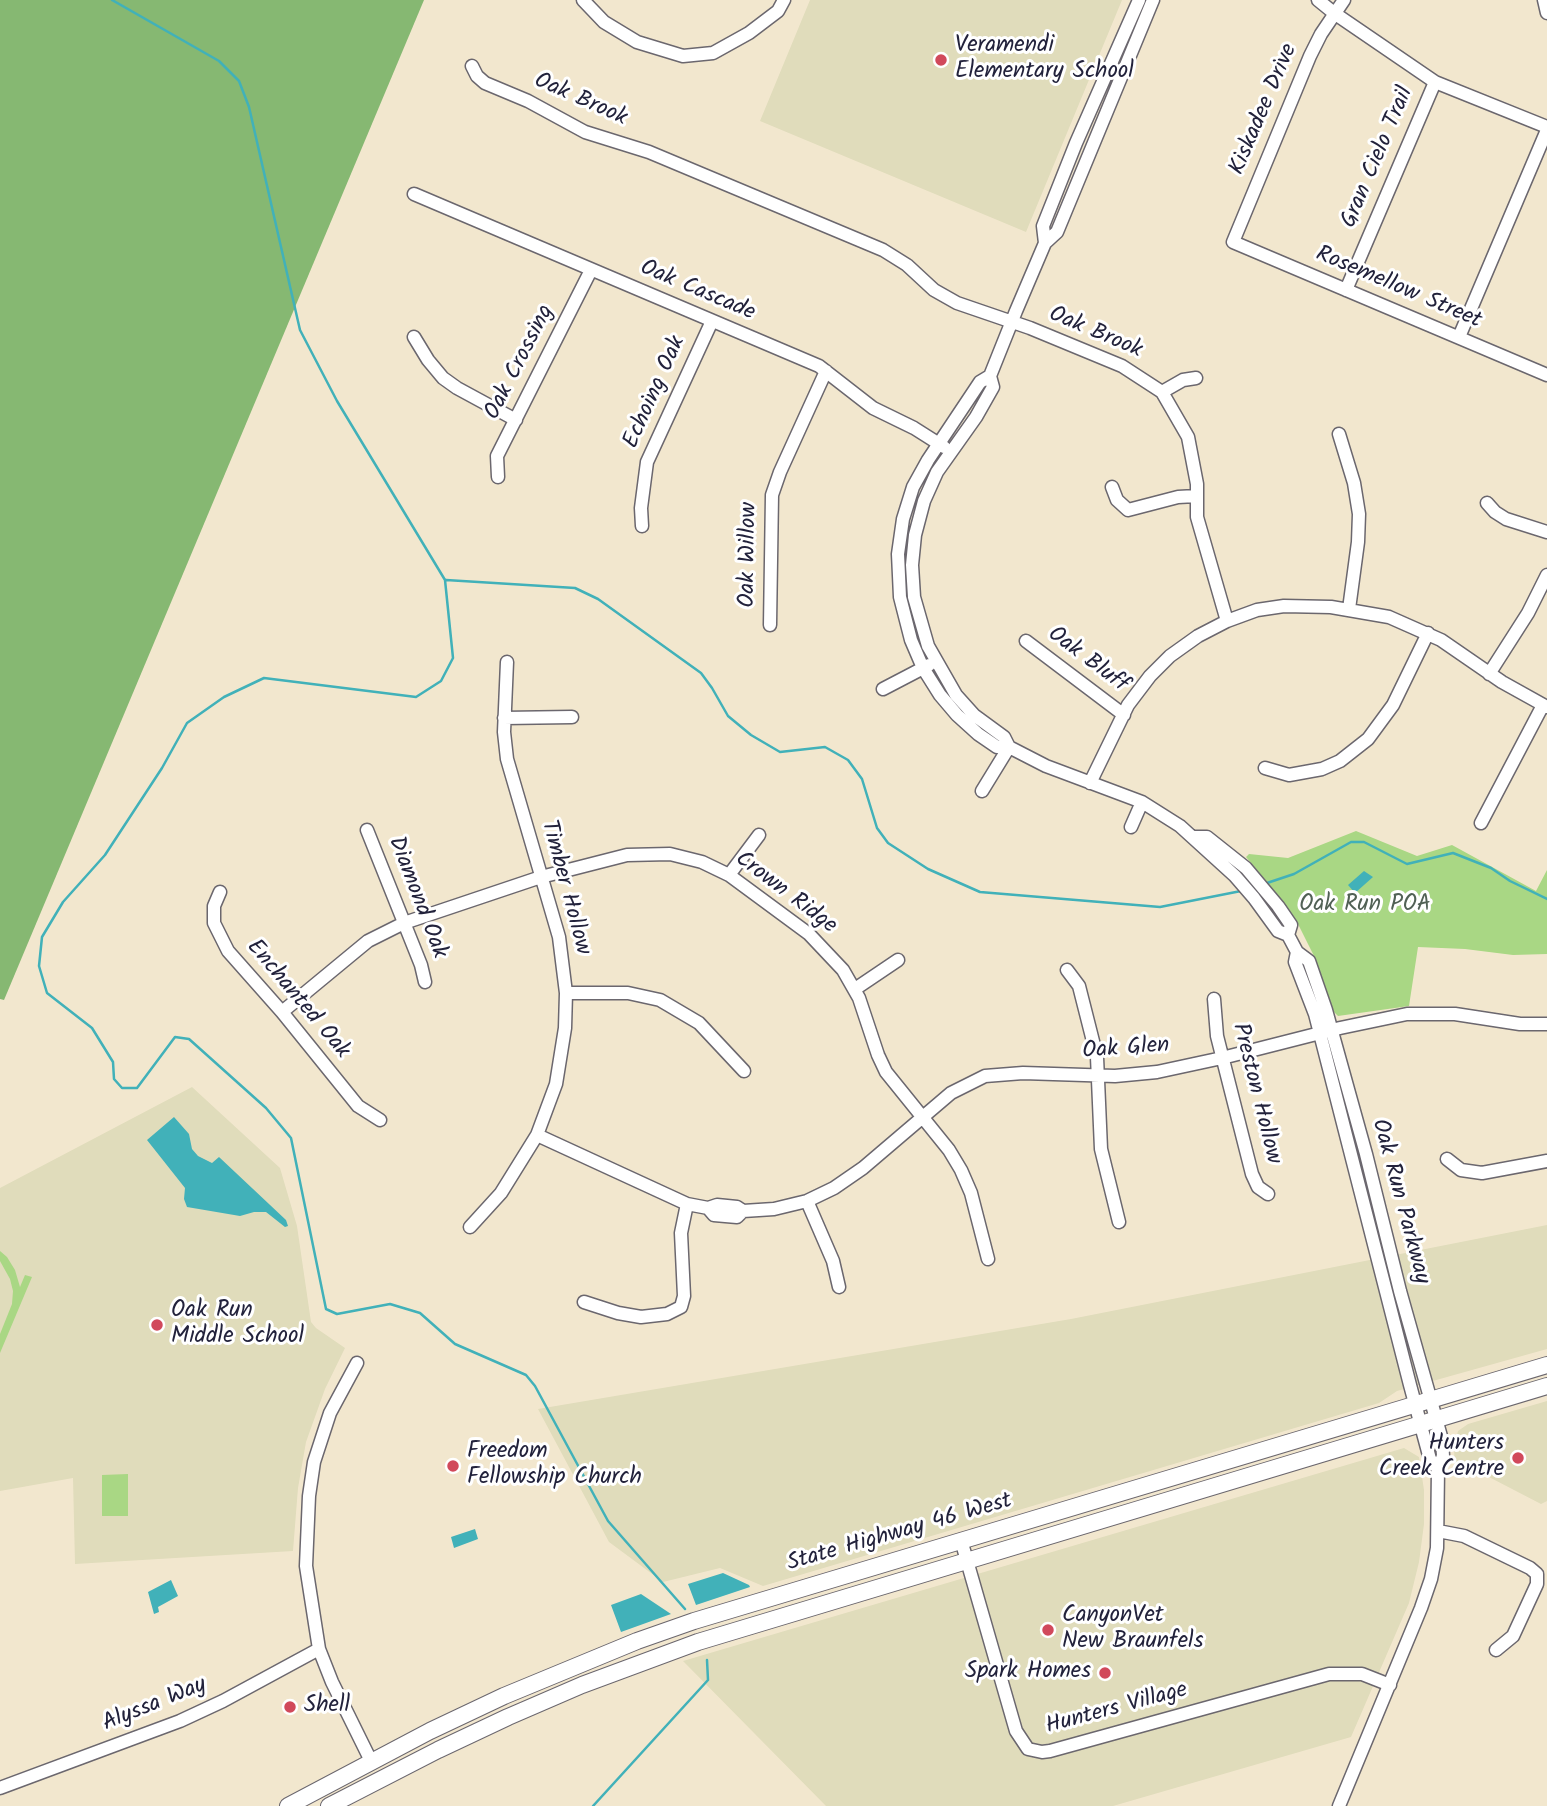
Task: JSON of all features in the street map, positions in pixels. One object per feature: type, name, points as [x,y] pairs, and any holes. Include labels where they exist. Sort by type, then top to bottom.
[{"type":"main road","name":"State Highway 46 West","points":[[288,1806],[371,1761],[504,1696],[637,1641],[740,1605],[1547,1365]]},
{"type":"main road","name":"State Highway 46 West","points":[[329,1806],[438,1749],[644,1661],[762,1622],[1547,1386]]},
{"type":"main road","points":[[323,1806],[341,1788],[365,1775],[371,1761]]},
{"type":"street","points":[[583,0],[604,22],[637,42],[683,56],[713,53],[737,40],[778,11],[784,0]]},
{"type":"street","name":"Oak Run Parkway","points":[[1139,0],[1117,69],[1057,232],[1045,243],[990,376],[981,382],[939,443],[913,488],[903,519],[898,554],[902,610],[923,668],[940,695],[966,724],[997,747],[1009,747],[1046,766],[1142,803],[1168,817],[1195,837],[1199,845],[1246,868],[1291,925],[1288,935]]},
{"type":"street","name":"Oak Run Parkway","points":[[1117,69],[1153,0]]},
{"type":"street","points":[[1318,0],[1434,82],[1547,129],[1459,337]]},
{"type":"street","name":"Kiskadee Drive","points":[[1233,242],[1310,56],[1344,0]]},
{"type":"street","points":[[1544,0],[1547,13]]},
{"type":"street","name":"Oak Brook","points":[[472,66],[477,76],[485,83],[528,101],[585,132],[649,152],[835,225],[897,257],[934,290],[957,303],[1122,366],[1162,392],[1188,437],[1197,484],[1197,517],[1227,621]]},
{"type":"street","name":"Gran Cielo Trail","points":[[1346,290],[1434,82]]},
{"type":"street","name":"Oak Cascade","points":[[414,194],[826,370],[873,408],[914,428],[950,452]]},
{"type":"street","name":"Rosemellow Street","points":[[1233,242],[1547,374]]},
{"type":"street","name":"Oak Crossing","points":[[498,477],[498,456],[591,270]]},
{"type":"street","name":"Echoing Oak","points":[[642,526],[641,508],[647,462],[712,321]]},
{"type":"street","points":[[414,337],[443,378],[516,421]]},
{"type":"street","name":"Oak Willow","points":[[770,625],[772,495],[826,370]]},
{"type":"street","name":"Oak Run Parkway","points":[[990,376],[993,387],[989,395],[950,452],[923,501],[915,535],[912,565],[916,611],[935,662],[956,695],[974,715],[1004,737],[1009,747]]},
{"type":"street","points":[[1162,392],[1183,380],[1196,378]]},
{"type":"street","points":[[1339,434],[1354,483],[1359,514],[1349,609]]},
{"type":"street","points":[[1112,487],[1117,500],[1128,510],[1178,497],[1196,496]]},
{"type":"street","points":[[1487,503],[1494,512],[1506,519],[1547,532]]},
{"type":"street","points":[[1489,674],[1528,613],[1547,575]]},
{"type":"street","points":[[1090,783],[1124,715],[1143,686],[1170,656],[1198,636],[1257,610],[1284,606],[1349,609],[1388,617],[1428,633],[1489,674],[1545,706],[1481,823]]},
{"type":"street","points":[[1265,768],[1289,775],[1322,769],[1339,761],[1368,739],[1393,705],[1428,633]]},
{"type":"street","name":"Oak Bluff","points":[[1026,641],[1124,715]]},
{"type":"street","name":"Timber Hollow","points":[[470,1227],[501,1193],[537,1135],[560,1069],[565,1028],[566,993],[559,937],[510,774],[505,747],[507,662]]},
{"type":"street","points":[[883,689],[935,662]]},
{"type":"street","points":[[504,718],[572,717]]},
{"type":"street","points":[[982,791],[1009,747]]},
{"type":"street","points":[[1131,827],[1142,803]]},
{"type":"street","name":"Diamond Oak","points":[[367,830],[421,965],[425,982]]},
{"type":"street","points":[[729,875],[759,835]]},
{"type":"street","name":"Crown Ridge","points":[[282,1012],[368,941],[385,930],[404,923],[541,877],[640,854],[670,854],[702,862],[729,875],[821,944],[843,970],[855,989],[882,1064],[949,1150],[961,1170],[971,1193],[988,1259]]},
{"type":"street","name":"Oak Run Parkway","points":[[1220,854],[1278,931],[1288,935],[1297,952],[1309,961],[1320,989],[1325,1031],[1366,1154],[1400,1291],[1429,1422],[1430,1459],[1438,1469],[1438,1531],[1435,1561],[1426,1593],[1339,1806]]},
{"type":"street","name":"Enchanted Oak","points":[[220,892],[213,914],[217,934],[228,951],[282,1012],[358,1106],[380,1119]]},
{"type":"street","points":[[855,989],[898,960]]},
{"type":"street","points":[[1067,970],[1076,980],[1081,993],[1097,1057],[1101,1149],[1119,1222]]},
{"type":"street","points":[[566,993],[628,993],[660,1000],[699,1023],[744,1071]]},
{"type":"street","name":"Preston Hollow","points":[[1214,999],[1215,1025],[1222,1058],[1252,1174],[1258,1187],[1268,1194]]},
{"type":"street","name":"Oak Glen","points":[[537,1135],[687,1205],[708,1208],[714,1215],[737,1217],[743,1211],[774,1209],[807,1201],[848,1179],[951,1093],[985,1076],[1023,1073],[1099,1076],[1157,1072],[1407,1014],[1428,1013],[1520,1024],[1547,1024]]},
{"type":"street","points":[[1447,1159],[1461,1170],[1482,1173],[1547,1161]]},
{"type":"street","points":[[807,1201],[833,1261],[839,1287]]},
{"type":"street","points":[[584,1302],[640,1317],[667,1314],[681,1307],[684,1296],[681,1233],[687,1205]]},
{"type":"street","points":[[357,1363],[340,1391],[320,1442],[309,1496],[306,1566],[319,1649],[332,1682],[371,1761]]},
{"type":"street","points":[[1438,1531],[1464,1536],[1537,1574],[1537,1584],[1513,1636],[1496,1650]]},
{"type":"street","name":"Hunters Village","points":[[961,1540],[1018,1738],[1028,1749],[1050,1751],[1329,1674],[1362,1674],[1390,1685]]},
{"type":"street","name":"Alyssa Way","points":[[0,1788],[180,1721],[319,1649]]},
{"type":"shaded area","name":"Veramendi Elementary School","points":[[810,0],[1122,0],[1026,232],[760,121]]},
{"type":"shaded area","name":"Oak Run Middle School","points":[[192,1087],[280,1168],[297,1226],[311,1322],[345,1348],[325,1389],[306,1442],[298,1488],[293,1551],[75,1564],[73,1478],[0,1491],[0,1188]]},
{"type":"shaded area","points":[[1547,1225],[1547,1349],[1397,1391],[1379,1403],[763,1586],[720,1568],[663,1582],[609,1542],[538,1409],[1071,1319]]},
{"type":"shaded area","points":[[1547,1401],[1547,1501],[1541,1504],[1487,1476],[1455,1471],[1454,1447],[1458,1431],[1468,1424]]},
{"type":"shaded area","points":[[1404,1448],[1419,1457],[1424,1490],[1424,1524],[1419,1562],[1409,1603],[1351,1737],[1113,1806],[826,1806],[683,1661]]},
{"type":"green space","points":[[0,0],[424,0],[4,1000],[0,999]]},
{"type":"green space","name":"Oak Run POA","points":[[1356,831],[1417,856],[1452,845],[1536,891],[1547,870],[1547,954],[1513,955],[1418,947],[1409,1006],[1338,1016],[1334,1012],[1315,958],[1297,922],[1246,857],[1249,854],[1288,858]]},
{"type":"green space","points":[[0,1251],[15,1270],[20,1287],[25,1275],[32,1277],[0,1353],[0,1334],[12,1304],[13,1291],[0,1261]]},
{"type":"green space","points":[[128,1474],[128,1516],[102,1516],[102,1475]]},
{"type":"water","points":[[1364,871],[1373,877],[1355,893],[1348,885]]},
{"type":"water","points":[[174,1117],[189,1134],[192,1149],[198,1156],[212,1163],[219,1157],[286,1220],[288,1226],[285,1227],[266,1212],[240,1216],[187,1207],[184,1199],[185,1188],[147,1140]]},
{"type":"water","points":[[475,1529],[478,1539],[454,1548],[451,1537]]},
{"type":"water","points":[[723,1573],[750,1587],[696,1605],[688,1584]]},
{"type":"water","points":[[171,1580],[178,1596],[158,1607],[159,1612],[154,1614],[148,1592]]},
{"type":"water","points":[[641,1594],[671,1614],[621,1632],[611,1605]]},
{"type":"waterway","points":[[112,0],[219,61],[239,81],[249,107],[300,330],[337,401],[445,580],[453,658],[441,681],[416,697],[264,678],[224,697],[187,723],[162,768],[105,855],[63,902],[42,937],[39,966],[47,993],[92,1028],[113,1062],[114,1079],[122,1088],[137,1088],[175,1037],[189,1039],[266,1108],[291,1138],[326,1309],[337,1314],[390,1304],[420,1313],[455,1344],[526,1375],[535,1386],[608,1521],[685,1609]]},
{"type":"waterway","points":[[446,580],[575,588],[598,599],[701,673],[728,716],[751,735],[780,752],[825,747],[848,760],[862,779],[877,828],[888,843],[928,869],[980,892],[1160,907],[1241,891]]},
{"type":"waterway","points":[[1264,884],[1294,874],[1351,842],[1364,842],[1407,864],[1453,853],[1491,868],[1510,881],[1547,899]]},
{"type":"waterway","points":[[593,1806],[708,1680],[707,1660]]},
{"type":"place","name":"Veramendi Elementary School","points":[[941,60]]},
{"type":"place","name":"Oak Run Middle School","points":[[157,1325]]},
{"type":"place","name":"Hunters Creek Centre","points":[[1518,1458]]},
{"type":"place","name":"Freedom Fellowship Church","points":[[453,1466]]},
{"type":"place","name":"CanyonVet New Braunfels","points":[[1048,1630]]},
{"type":"place","name":"Spark Homes","points":[[1105,1673]]},
{"type":"place","name":"Shell","points":[[290,1707]]}]
